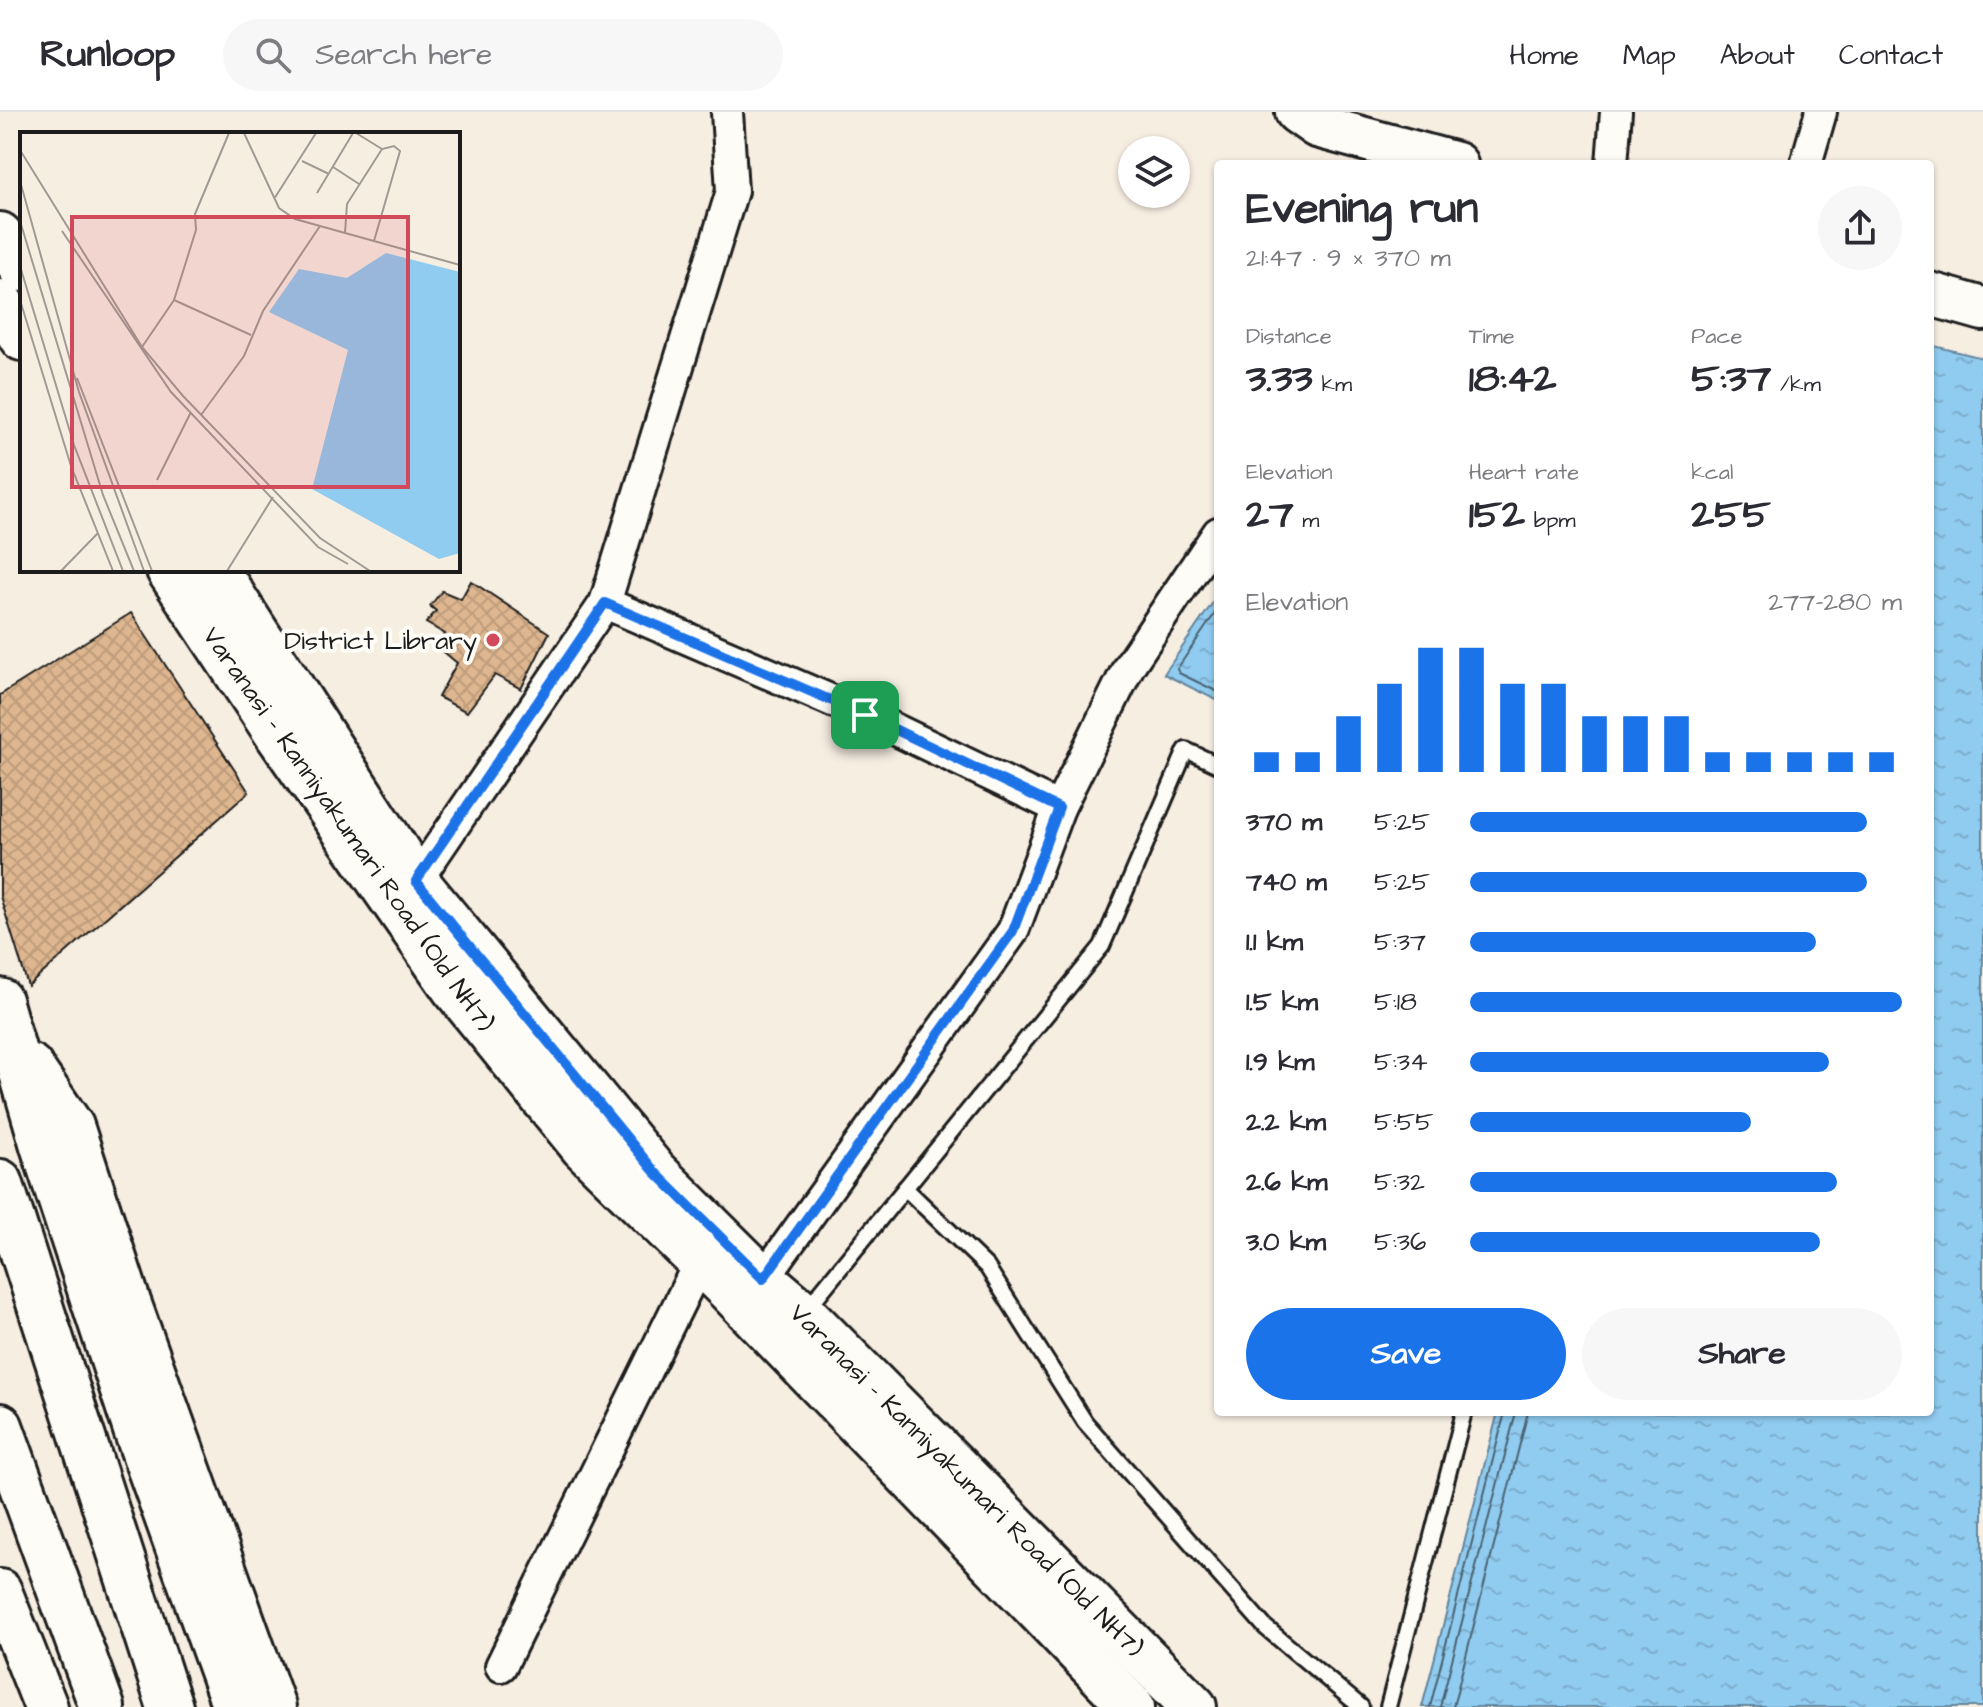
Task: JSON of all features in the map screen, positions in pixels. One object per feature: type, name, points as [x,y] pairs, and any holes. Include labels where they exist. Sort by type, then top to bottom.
[{"type":"main road","points":[[0,235],[20,266]]},
{"type":"main road","points":[[0,302],[20,335]]},
{"type":"main road","name":"Varanasi - Kanniyakumari Road (Old NH7)","points":[[170,572],[278,735],[454,988],[583,1147],[700,1261],[791,1328],[1194,1707]]},
{"type":"main road","name":"Varanasi - Kanniyakumari Road (Old NH7)","points":[[217,572],[416,881],[655,1172],[763,1279],[791,1328],[1132,1707]]},
{"type":"main road","points":[[0,1182],[170,1707]]},
{"type":"main road","points":[[0,1426],[102,1707]]},
{"type":"street","points":[[416,881],[605,603],[732,191],[727,112]]},
{"type":"street","points":[[1297,112],[1317,126],[1441,160]]},
{"type":"street","points":[[1612,160],[1616,112]]},
{"type":"street","points":[[1807,160],[1821,112]]},
{"type":"street","points":[[1934,295],[1983,309]]},
{"type":"street","points":[[763,1279],[1013,931],[1059,808],[1129,666],[1214,539]]},
{"type":"street","points":[[605,603],[865,715],[1059,808]]},
{"type":"street","points":[[4,1020],[136,1433],[234,1707]]},
{"type":"street","points":[[4,1020],[72,1126],[129,1302],[274,1707]]},
{"type":"street","points":[[501,1666],[700,1261]]},
{"type":"street","points":[[0,1591],[46,1707]]},
{"type":"lane","points":[[791,1328],[1102,946],[1186,750],[1214,763]]},
{"type":"lane","points":[[905,1188],[987,1267],[1085,1422],[1105,1445],[1265,1627],[1361,1707]]},
{"type":"lane","points":[[1388,1707],[1463,1416]]},
{"type":"water","points":[[1934,346],[1983,358],[1983,1707],[1422,1707],[1497,1416],[1934,1416]]},
{"type":"water","points":[[1214,601],[1214,699],[1164,674]]},
{"type":"building","name":"District Library","points":[[471,581],[549,633],[521,689],[495,675],[467,712],[438,697],[457,663],[438,647],[445,634],[426,623],[436,611],[430,606],[442,591],[461,599]]},
{"type":"building","points":[[131,613],[249,792],[28,986],[0,896],[0,695]]},
{"type":"place","name":"District Library","points":[[493,640]]},
{"type":"route","points":[[605,603],[865,715],[1059,808],[1013,931],[763,1279],[655,1172],[416,881],[605,603]]}]
